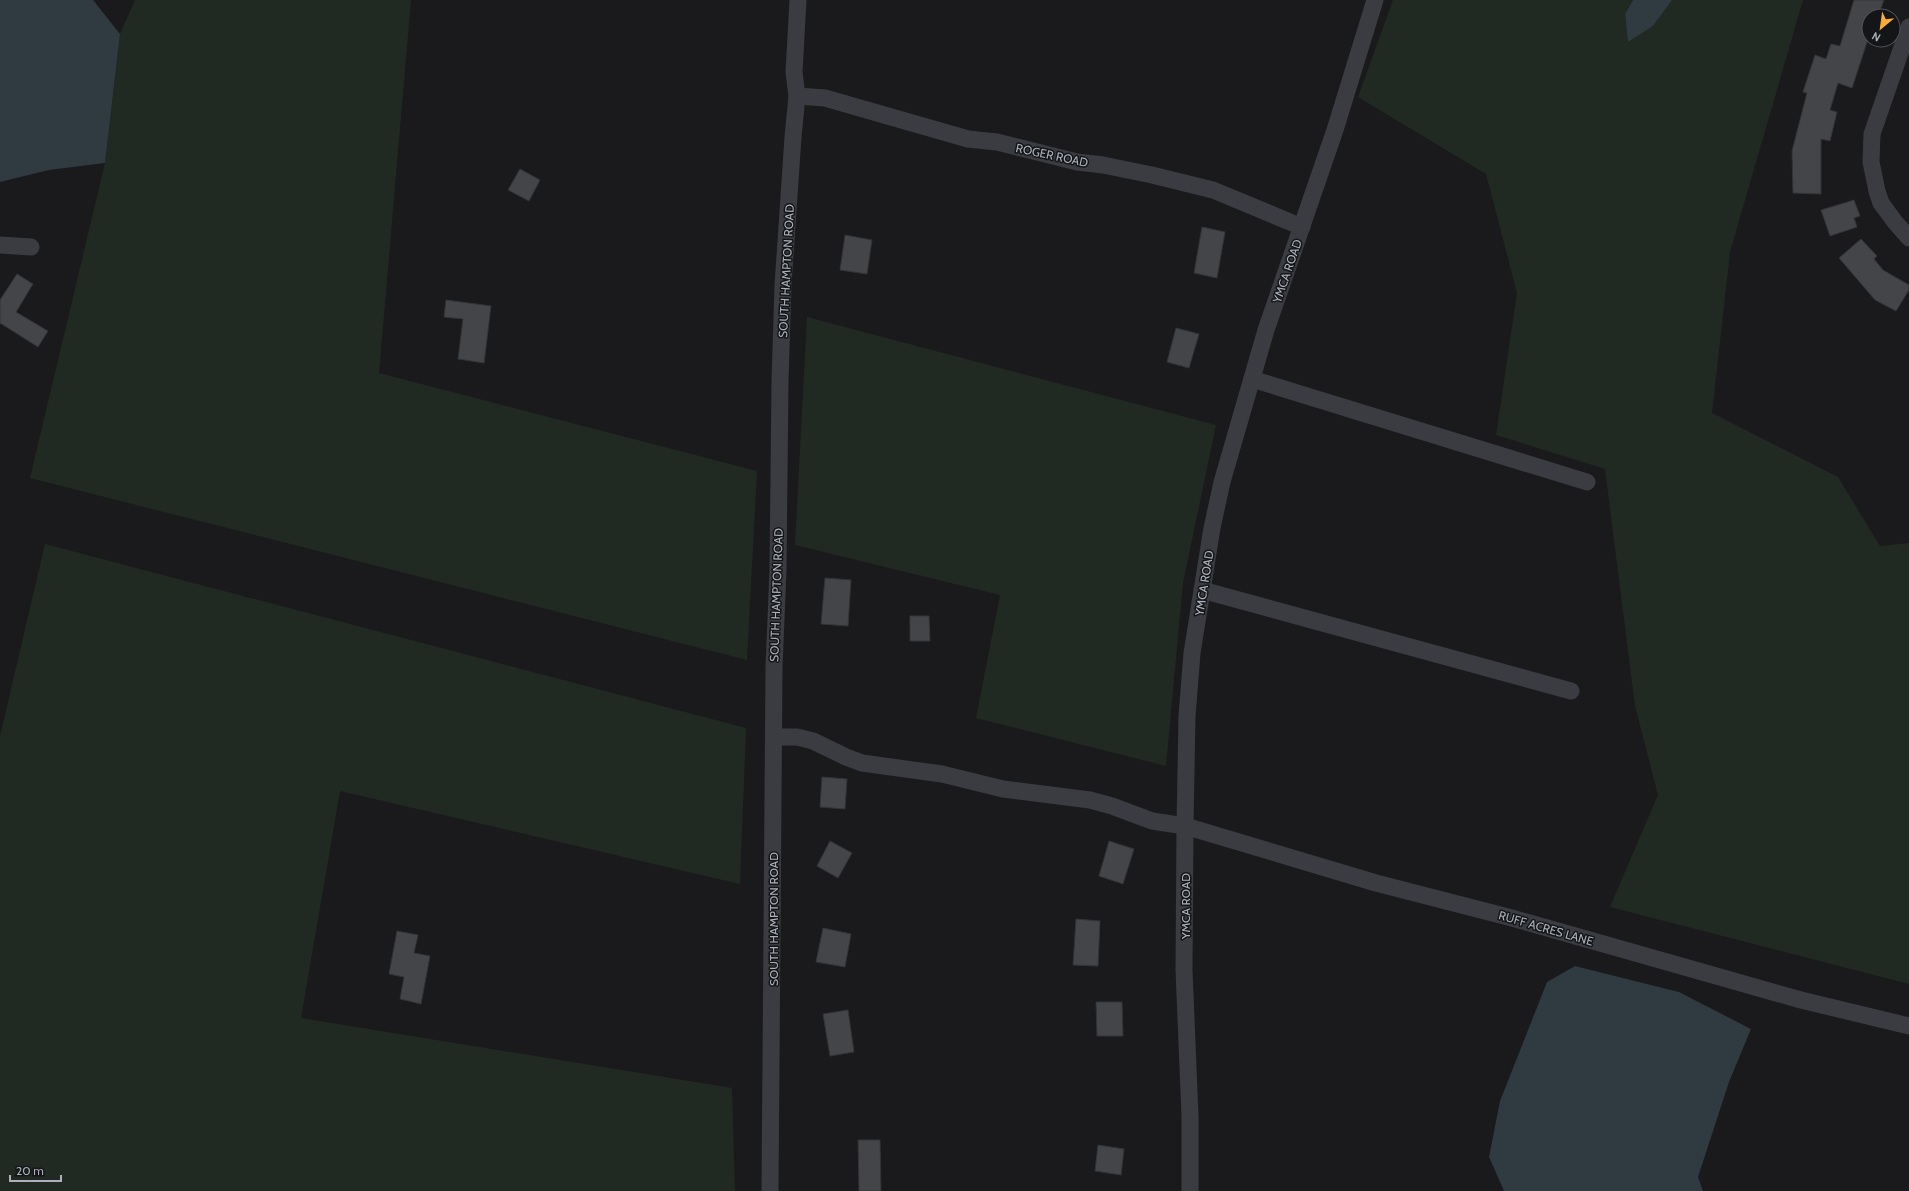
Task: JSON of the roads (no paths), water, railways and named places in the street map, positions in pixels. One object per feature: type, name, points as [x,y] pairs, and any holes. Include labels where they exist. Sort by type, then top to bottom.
[{"type":"street","name":"SOUTH HAMPTON ROAD","points":[[770,1191],[774,667],[778,571],[780,381],[783,285],[793,137],[798,96],[794,72],[798,0]]},
{"type":"street","name":"YMCA ROAD","points":[[1190,1191],[1190,1116],[1184,970],[1187,716],[1192,653],[1222,482],[1266,330],[1335,130],[1375,0]]},
{"type":"street","points":[[1909,27],[1872,134],[1871,162],[1881,203],[1909,238]]},
{"type":"street","name":"ROGER ROAD","points":[[798,96],[825,98],[968,138],[997,142],[1077,162],[1103,165],[1213,190],[1302,227]]},
{"type":"street","points":[[0,245],[31,247]]},
{"type":"street","points":[[1252,379],[1587,482]]},
{"type":"street","points":[[1202,590],[1571,691]]},
{"type":"street","name":"RUFF ACRES LANE","points":[[774,737],[797,737],[814,741],[846,757],[862,763],[942,774],[1003,789],[1090,800],[1112,806],[1152,821],[1185,826],[1376,883],[1512,918],[1801,1000],[1909,1026]]}]
